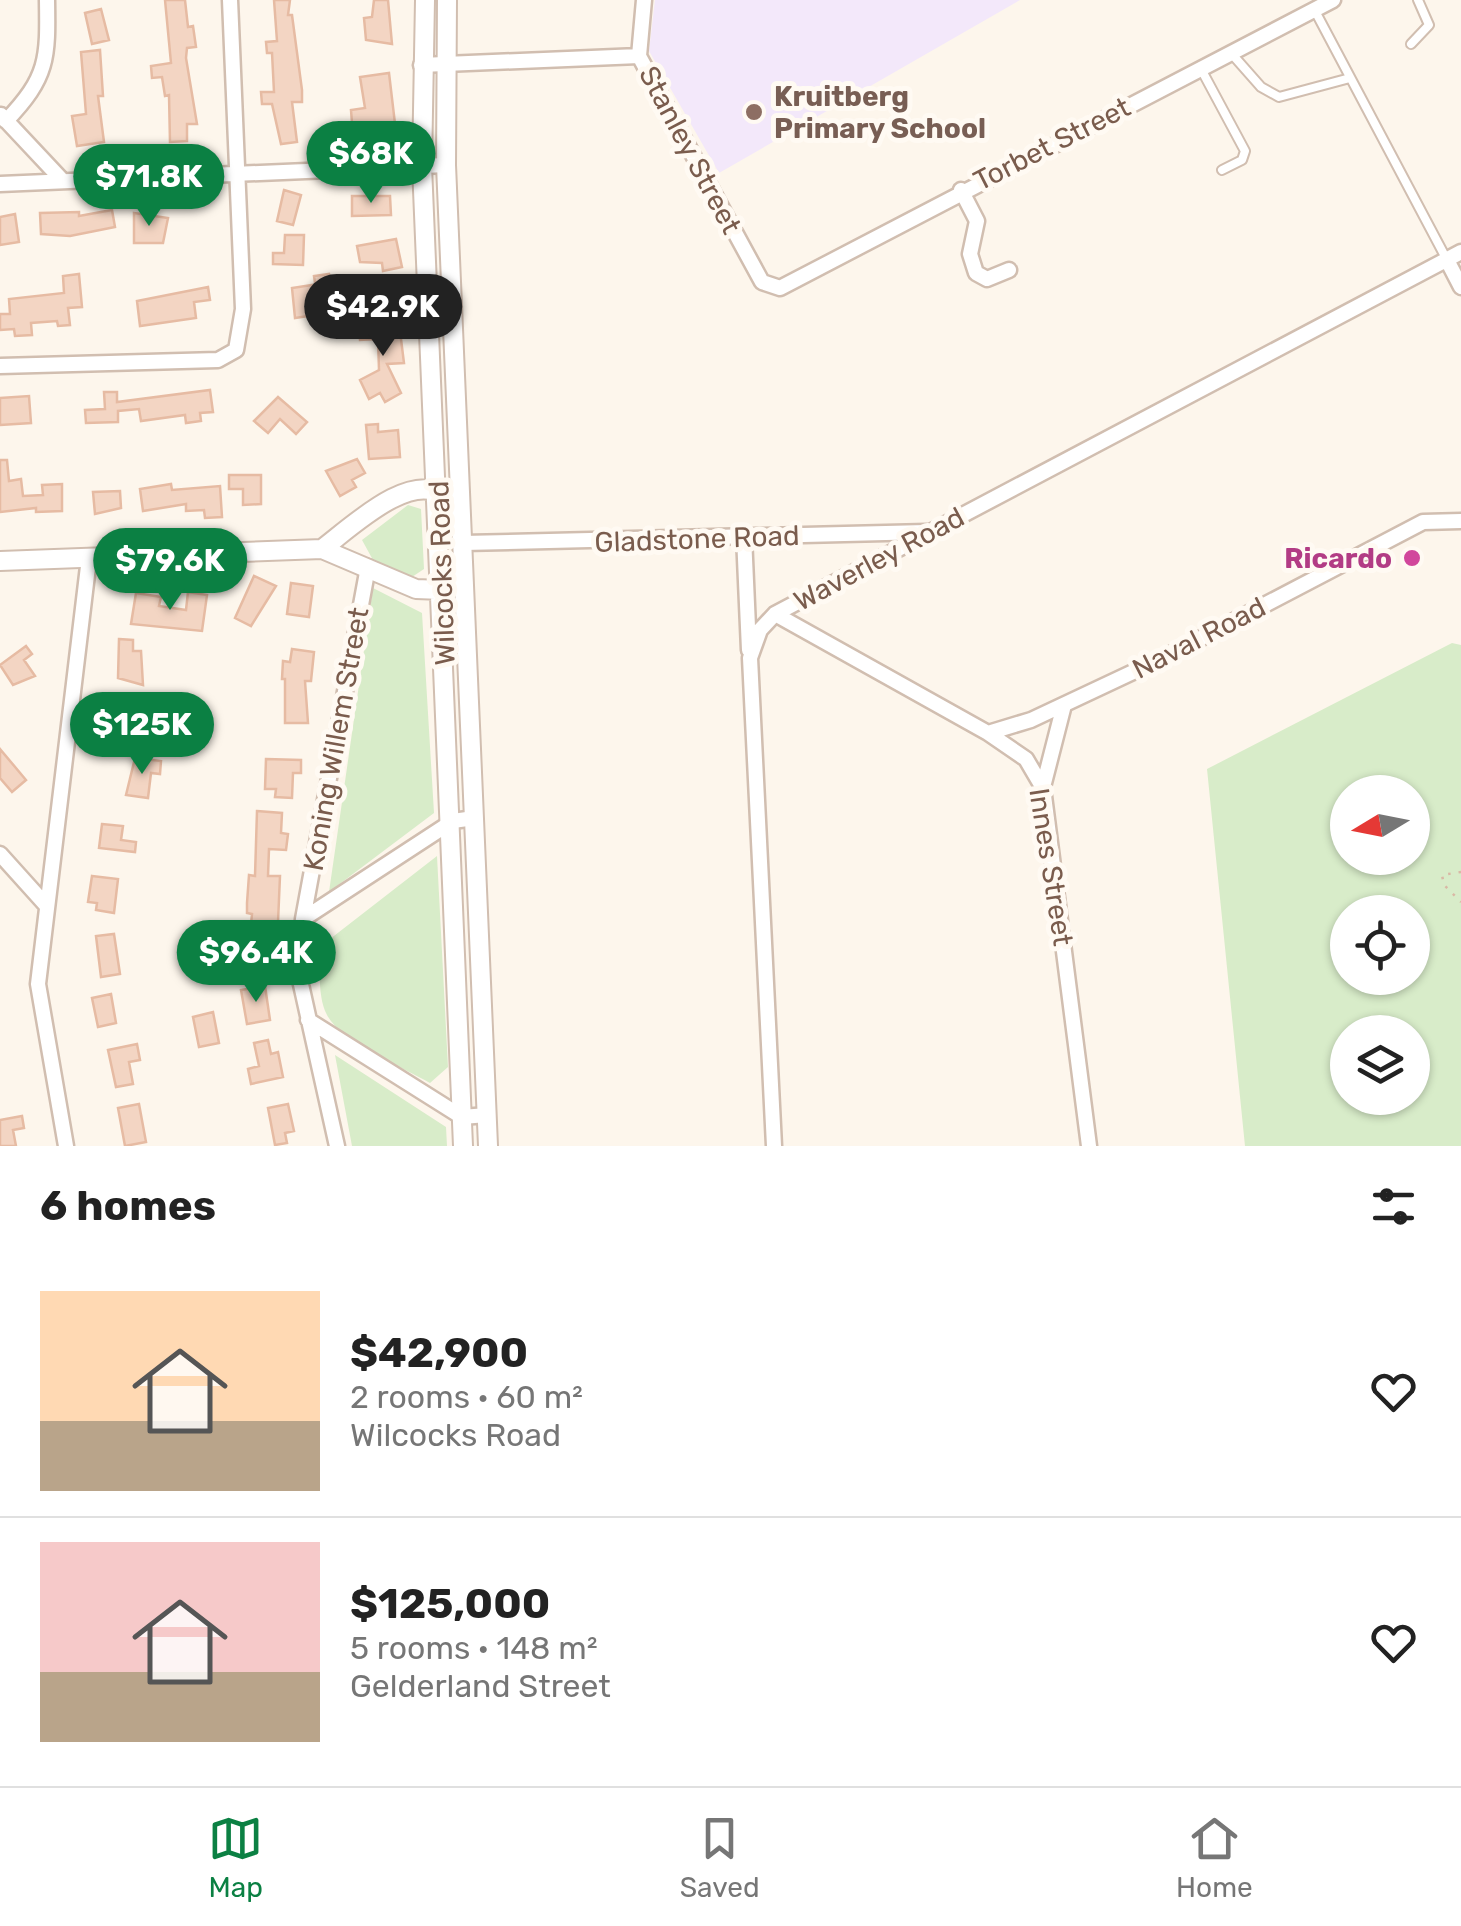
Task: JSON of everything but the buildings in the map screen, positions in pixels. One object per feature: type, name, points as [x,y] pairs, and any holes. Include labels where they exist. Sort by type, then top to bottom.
[{"type":"street","points":[[47,0],[45,68],[30,96],[3,118],[62,180]]},
{"type":"street","points":[[0,366],[218,360],[236,350],[244,308],[230,0]]},
{"type":"street","name":"Wilcocks Road","points":[[426,0],[421,65],[422,166],[463,1146]]},
{"type":"street","name":"Wilcocks Road","points":[[447,0],[446,166],[451,306],[488,1146]]},
{"type":"street","name":"Stanley Street","points":[[644,0],[639,56],[762,282],[773,288]]},
{"type":"street","name":"Torbet Street","points":[[773,288],[787,287],[961,190],[1333,0]]},
{"type":"street","points":[[421,65],[639,56]]},
{"type":"street","points":[[0,184],[446,166]]},
{"type":"street","points":[[961,190],[977,220],[970,254],[976,273],[988,280],[1010,270]]},
{"type":"street","name":"Waverley Road","points":[[750,658],[760,630],[775,614],[1461,252]]},
{"type":"street","points":[[1446,260],[1461,287]]},
{"type":"street","points":[[430,308],[451,306]]},
{"type":"street","points":[[322,550],[405,490],[438,491],[461,511]]},
{"type":"street","name":"Naval Road","points":[[988,733],[1064,705],[1423,522],[1461,522]]},
{"type":"street","name":"Gladstone Road","points":[[463,543],[931,532]]},
{"type":"street","points":[[744,536],[774,1146]]},
{"type":"street","points":[[0,561],[322,550],[416,589],[442,590],[464,566]]},
{"type":"street","points":[[66,1146],[40,1008],[45,904],[89,558]]},
{"type":"street","name":"Koning Willem Street","points":[[336,1146],[298,971],[303,918],[368,567]]},
{"type":"street","name":"Innes Street","points":[[775,614],[988,733],[1026,759],[1043,788],[1089,1146]]},
{"type":"street","points":[[1043,788],[1064,705]]},
{"type":"street","points":[[303,918],[452,821],[474,818]]},
{"type":"street","points":[[0,854],[45,904]]},
{"type":"street","points":[[308,1020],[462,1117],[487,1115]]},
{"type":"lane","points":[[1411,44],[1429,24],[1418,0]]},
{"type":"lane","points":[[1314,9],[1446,260]]},
{"type":"lane","points":[[1230,52],[1261,87],[1279,97],[1350,78]]},
{"type":"lane","points":[[1200,68],[1245,151],[1242,160],[1222,170]]},
{"type":"path","points":[[1461,872],[1442,875],[1444,886],[1461,902]]},
{"type":"shaded area","name":"Kruitberg Primary School","points":[[655,0],[1020,0],[719,173],[649,51]]},
{"type":"green space","points":[[408,505],[421,509],[424,569],[412,577],[373,560],[362,540]]},
{"type":"green space","points":[[373,588],[422,613],[434,813],[329,892]]},
{"type":"green space","points":[[1452,643],[1461,645],[1461,1146],[1245,1146],[1207,769]]},
{"type":"green space","points":[[437,856],[448,1067],[430,1083],[358,1044],[334,1025],[324,1007],[320,972],[321,946]]},
{"type":"green space","points":[[335,1055],[446,1127],[447,1146],[352,1146]]},
{"type":"place","name":"Kruitberg Primary School","points":[[754,112]]},
{"type":"place","name":"Ricardo","points":[[1412,558]]}]
